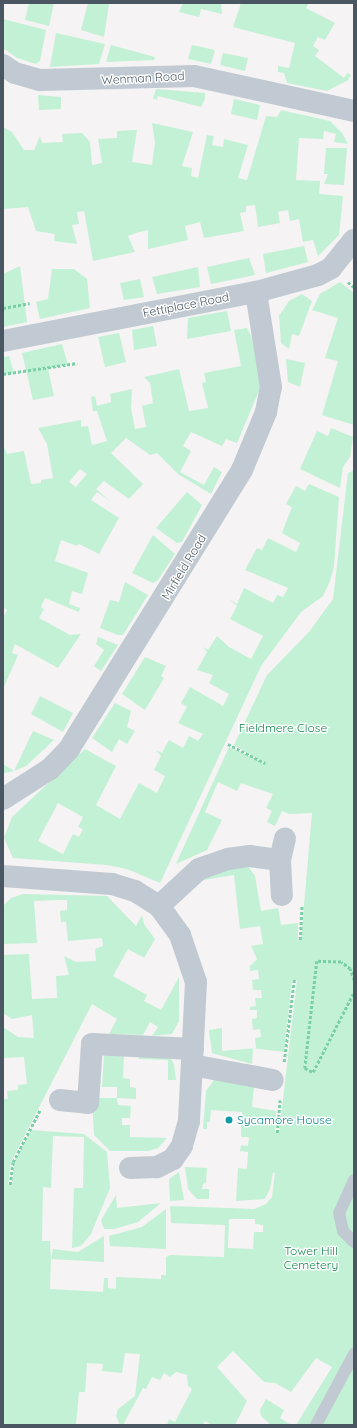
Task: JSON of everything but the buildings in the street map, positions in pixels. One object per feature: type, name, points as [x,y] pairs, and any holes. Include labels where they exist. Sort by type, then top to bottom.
[{"type":"street","name":"Wenman Road","points":[[3,65],[15,73],[40,80],[194,76],[354,111]]},
{"type":"street","name":"Fettiplace Road","points":[[3,341],[256,292],[321,274],[332,268],[354,240]]},
{"type":"street","name":"Mirfield Road","points":[[3,799],[50,769],[69,750],[242,470],[268,408],[271,387],[256,292]]},
{"type":"street","points":[[282,894],[280,860],[285,839]]},
{"type":"street","points":[[159,906],[189,877],[213,863],[250,856],[280,860]]},
{"type":"street","points":[[3,876],[112,884],[135,891],[159,906],[180,935],[196,982],[189,1121],[182,1146],[173,1159],[157,1167],[130,1168]]},
{"type":"street","points":[[60,1100],[88,1103],[92,1044],[193,1057],[272,1080]]},
{"type":"lane","points":[[354,1180],[339,1213],[344,1230],[354,1242]]},
{"type":"lane","points":[[316,1425],[354,1354]]},
{"type":"path","points":[[3,308],[30,303]]},
{"type":"path","points":[[3,374],[77,363]]},
{"type":"path","points":[[228,744],[265,763]]},
{"type":"path","points":[[354,980],[350,969],[341,962],[317,962],[305,1068],[313,1072],[354,992]]},
{"type":"path","points":[[277,1134],[281,1095],[272,1080],[283,1070],[294,980]]},
{"type":"path","points":[[10,1185],[13,1162],[40,1110],[60,1100]]},
{"type":"green space","points":[[29,3],[54,3],[49,26],[25,20]]},
{"type":"green space","points":[[88,3],[109,4],[104,37],[81,30]]},
{"type":"green space","points":[[183,3],[221,3],[222,14],[201,9],[199,17],[179,12]]},
{"type":"green space","points":[[241,3],[309,3],[306,8],[335,23],[325,40],[318,37],[313,46],[319,50],[315,56],[344,78],[347,73],[351,75],[348,80],[327,91],[287,83],[284,73],[278,72],[278,66],[289,68],[295,43],[233,27]]},
{"type":"green space","points":[[3,19],[46,30],[40,61],[36,64],[17,58],[3,48]]},
{"type":"green space","points":[[56,33],[105,44],[99,64],[50,67]]},
{"type":"green space","points":[[111,45],[155,57],[154,60],[106,62]]},
{"type":"green space","points":[[192,45],[215,50],[211,64],[188,59]]},
{"type":"green space","points":[[223,53],[248,58],[245,71],[220,65]]},
{"type":"green space","points":[[156,89],[205,93],[205,99],[201,107],[158,96],[157,100],[153,98]]},
{"type":"green space","points":[[38,95],[61,97],[61,109],[39,110]]},
{"type":"green space","points":[[234,99],[260,105],[257,120],[231,114]]},
{"type":"green space","points":[[281,110],[330,121],[342,133],[348,144],[334,142],[336,134],[324,131],[323,139],[299,138],[296,180],[320,181],[319,194],[343,196],[339,235],[318,256],[313,240],[303,242],[299,219],[290,221],[288,210],[278,212],[280,223],[258,227],[255,205],[246,206],[246,212],[240,213],[244,231],[204,238],[200,222],[185,226],[188,240],[148,249],[148,230],[128,236],[135,252],[93,261],[84,211],[77,212],[79,224],[72,225],[77,244],[54,241],[55,234],[36,231],[28,207],[3,209],[3,127],[12,132],[24,150],[34,150],[40,136],[42,143],[63,142],[62,134],[82,133],[90,142],[92,165],[102,163],[98,139],[117,138],[117,131],[137,130],[132,162],[152,165],[155,142],[152,123],[193,132],[182,166],[192,168],[191,176],[198,178],[207,135],[214,136],[212,145],[223,147],[224,139],[248,145],[238,178],[247,180],[266,116],[277,117]]},
{"type":"green space","points":[[326,148],[347,148],[344,185],[324,184],[328,174],[324,174]]},
{"type":"green space","points":[[304,246],[308,262],[266,273],[263,254]]},
{"type":"green space","points":[[249,258],[255,275],[211,284],[207,267]]},
{"type":"green space","points":[[20,266],[27,322],[3,327],[3,274]]},
{"type":"green space","points":[[198,267],[200,287],[157,294],[152,277]]},
{"type":"green space","points":[[52,269],[74,269],[87,279],[90,308],[40,319],[36,302],[48,299]]},
{"type":"green space","points":[[140,279],[144,297],[124,300],[120,283]]},
{"type":"green space","points":[[340,282],[354,293],[354,425],[322,415],[338,361],[325,358],[338,318],[312,310],[320,294]]},
{"type":"green space","points":[[302,294],[312,301],[299,336],[292,334],[289,349],[281,343],[279,316],[289,301]]},
{"type":"green space","points":[[227,311],[231,331],[187,339],[188,318]]},
{"type":"green space","points":[[153,326],[157,346],[134,350],[132,330]]},
{"type":"green space","points":[[247,328],[253,340],[261,386],[237,443],[226,439],[222,446],[191,432],[183,446],[191,451],[180,472],[204,485],[214,467],[222,472],[211,494],[178,474],[157,453],[150,455],[126,438],[111,453],[143,484],[129,499],[104,481],[96,489],[110,501],[97,492],[91,500],[119,518],[99,554],[79,544],[77,546],[61,540],[55,561],[88,573],[82,594],[72,591],[69,604],[80,608],[79,612],[45,598],[41,607],[44,609],[39,618],[70,635],[81,634],[58,668],[15,644],[12,653],[18,655],[3,689],[3,618],[7,610],[3,607],[3,445],[7,454],[24,451],[31,484],[41,483],[41,480],[53,478],[47,444],[38,428],[81,420],[81,427],[88,426],[92,445],[107,441],[97,411],[93,411],[91,397],[95,396],[97,406],[111,402],[110,394],[132,389],[131,408],[135,429],[146,427],[142,406],[153,403],[150,383],[144,377],[179,369],[189,411],[208,408],[202,383],[206,382],[204,373],[241,366],[234,330]],"holes":[[[80,469],[87,474],[76,487],[69,482]]]},
{"type":"green space","points":[[119,333],[126,362],[105,367],[98,337]]},
{"type":"green space","points":[[62,344],[68,365],[48,369],[54,396],[33,400],[22,353]]},
{"type":"green space","points":[[9,356],[14,373],[3,375],[3,357]]},
{"type":"green space","points":[[286,359],[305,363],[300,387],[288,382]]},
{"type":"green space","points":[[331,428],[353,437],[350,457],[343,467],[340,488],[300,469],[317,431],[328,436]]},
{"type":"green space","points":[[354,470],[354,1425],[296,1425],[332,1367],[316,1358],[291,1392],[275,1383],[264,1382],[233,1351],[217,1367],[247,1401],[235,1425],[212,1425],[205,1421],[203,1425],[167,1425],[169,1419],[175,1422],[192,1389],[188,1386],[187,1375],[176,1372],[170,1377],[164,1373],[160,1380],[152,1377],[146,1389],[143,1388],[123,1425],[120,1425],[116,1416],[118,1409],[135,1396],[140,1354],[125,1353],[122,1373],[102,1371],[103,1364],[87,1363],[85,1392],[79,1392],[76,1425],[3,1425],[3,1099],[8,1099],[7,1091],[18,1090],[18,1085],[27,1084],[24,1057],[3,1058],[3,1027],[18,1037],[34,1038],[32,1015],[12,1019],[3,1013],[3,955],[29,954],[32,999],[57,998],[56,976],[69,975],[64,956],[76,962],[96,961],[95,949],[103,946],[102,938],[68,941],[66,922],[61,922],[60,911],[67,910],[67,900],[34,901],[37,943],[3,944],[3,906],[11,898],[23,894],[107,896],[136,926],[142,915],[144,924],[155,939],[144,958],[128,949],[113,976],[147,995],[144,1001],[161,1010],[179,977],[179,1021],[172,1034],[152,1036],[158,1027],[150,1022],[143,1035],[109,1034],[117,1019],[92,1004],[11,1162],[8,1185],[12,1185],[14,1162],[31,1130],[84,1134],[107,1152],[110,1188],[91,1234],[81,1246],[72,1248],[74,1188],[83,1188],[84,1137],[53,1136],[51,1188],[43,1187],[42,1241],[50,1241],[50,1289],[103,1292],[104,1278],[108,1278],[108,1288],[116,1289],[116,1277],[161,1279],[161,1275],[166,1275],[166,1257],[170,1255],[224,1257],[225,1225],[171,1223],[170,1206],[254,1209],[266,1204],[272,1197],[275,1173],[273,1172],[270,1189],[265,1199],[236,1201],[238,1168],[247,1169],[248,1152],[240,1151],[241,1145],[248,1146],[249,1137],[241,1137],[241,1125],[247,1125],[248,1118],[242,1117],[242,1112],[211,1110],[210,1122],[207,1122],[207,1129],[203,1129],[206,1091],[214,1080],[254,1086],[252,1107],[276,1111],[275,1133],[279,1133],[297,980],[292,980],[284,1052],[254,1048],[256,1048],[255,1038],[261,1037],[260,1029],[253,1030],[252,1019],[257,1018],[257,1010],[250,1010],[250,1007],[256,1006],[255,998],[262,998],[261,990],[253,990],[252,980],[259,979],[258,970],[250,971],[250,966],[257,959],[251,946],[263,944],[260,926],[240,929],[234,875],[197,881],[201,877],[247,865],[255,876],[261,911],[278,908],[281,925],[298,923],[298,940],[301,940],[312,813],[289,814],[282,811],[275,826],[267,822],[272,811],[266,808],[273,794],[241,783],[237,791],[218,782],[205,812],[222,820],[207,850],[176,864],[229,747],[265,763],[234,745],[267,675],[309,632],[333,599],[348,473]],"holes":[[[229,1219],[255,1219],[255,1224],[263,1225],[263,1232],[254,1232],[253,1249],[228,1248]]]},
{"type":"green space","points":[[309,484],[339,497],[334,567],[330,581],[323,596],[301,612],[261,666],[160,883],[127,869],[107,865],[13,858],[4,838],[12,817],[85,749],[116,766],[96,805],[120,819],[139,783],[157,793],[165,776],[154,770],[161,756],[156,750],[162,753],[169,740],[183,748],[189,736],[198,741],[203,734],[178,723],[187,707],[181,703],[190,687],[223,706],[229,694],[209,683],[213,675],[197,670],[207,652],[203,647],[208,650],[217,636],[229,647],[251,659],[263,636],[230,619],[237,606],[229,599],[237,604],[244,588],[273,603],[277,595],[283,597],[288,588],[245,570],[257,548],[262,550],[268,538],[296,552],[300,543],[282,533],[292,507],[286,504],[296,486],[305,491]],"holes":[[[58,803],[83,817],[78,827],[83,829],[79,837],[73,834],[63,854],[38,841]]]},
{"type":"green space","points":[[187,492],[202,505],[182,542],[177,543],[156,528]]},
{"type":"green space","points":[[153,535],[175,554],[158,580],[153,583],[132,573]]},
{"type":"green space","points":[[125,582],[148,595],[123,635],[118,635],[100,628],[110,600],[119,602]]},
{"type":"green space","points":[[98,637],[118,645],[101,671],[94,666],[104,650],[96,644]]},
{"type":"green space","points":[[145,657],[166,666],[161,676],[164,678],[145,710],[122,694]]},
{"type":"green space","points":[[40,696],[73,713],[63,732],[31,714]]},
{"type":"green space","points":[[115,703],[131,711],[127,727],[135,731],[127,744],[119,739],[112,752],[92,738]]},
{"type":"green space","points":[[33,731],[54,740],[26,766],[14,771]]},
{"type":"green space","points":[[3,764],[14,771],[3,773]]},
{"type":"green space","points":[[222,1028],[222,1051],[253,1048],[252,1064],[212,1053],[209,1030]]},
{"type":"green space","points":[[104,1054],[124,1054],[123,1078],[130,1079],[130,1087],[136,1088],[136,1099],[117,1098],[117,1087],[102,1087]]},
{"type":"green space","points":[[139,1055],[171,1059],[174,1064],[176,1080],[168,1080],[168,1060],[139,1059]]},
{"type":"green space","points":[[92,1098],[117,1098],[118,1105],[131,1106],[130,1118],[122,1118],[122,1125],[130,1125],[130,1137],[167,1138],[158,1148],[148,1151],[110,1151],[94,1135]]},
{"type":"green space","points":[[185,1167],[207,1168],[206,1183],[203,1184],[202,1189],[209,1189],[209,1199],[197,1199],[188,1189]]},
{"type":"green space","points":[[179,1172],[184,1200],[170,1201],[169,1179]]},
{"type":"green space","points":[[116,1195],[117,1208],[161,1203],[138,1222],[114,1229],[104,1229],[101,1220]]},
{"type":"green space","points":[[166,1209],[166,1249],[110,1246],[109,1236],[142,1227]]},
{"type":"green space","points":[[104,1236],[104,1262],[51,1259],[53,1249],[78,1252]]},
{"type":"green space","points":[[266,1399],[284,1410],[280,1418],[291,1425],[271,1425],[261,1416],[260,1410]]},
{"type":"place","name":"Sycamore House","points":[[229,1120]]},
{"type":"park label","name":"Fieldmere Close","points":[[283,728]]},
{"type":"park label","name":"Tower Hill Cemetery","points":[[311,1258]]}]
